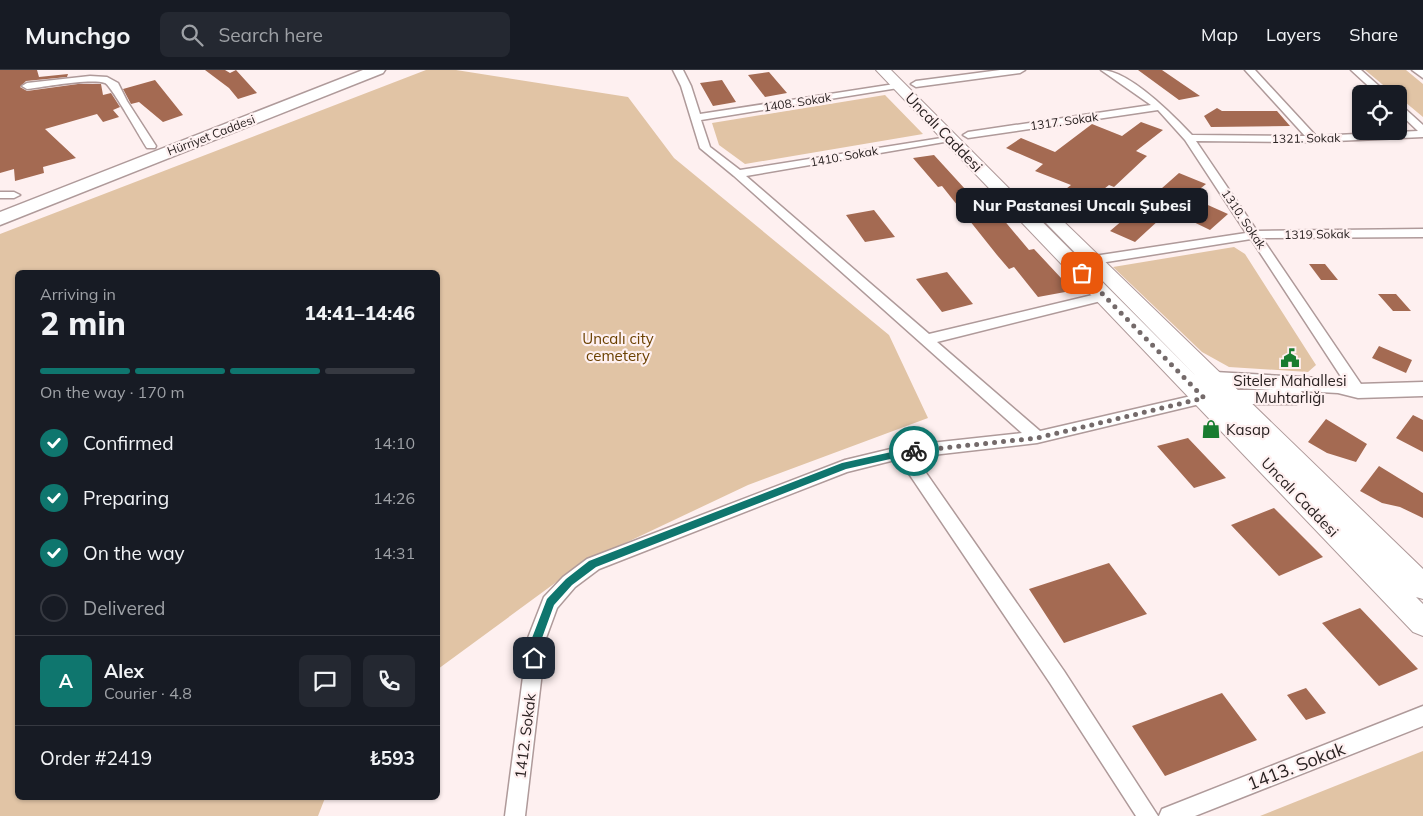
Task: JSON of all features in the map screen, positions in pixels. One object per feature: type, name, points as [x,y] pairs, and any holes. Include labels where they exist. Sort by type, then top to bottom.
[{"type":"highway","points":[[5,197],[151,146],[349,70]]},
{"type":"highway","name":"Hürriyet Caddesi","points":[[0,219],[377,70]]},
{"type":"main road","name":"Uncalı Caddesi","points":[[883,70],[905,80],[1105,296],[1216,391],[1423,587]]},
{"type":"main road","name":"Uncalı Caddesi","points":[[959,137],[1094,260],[1216,391],[1423,623]]},
{"type":"street","points":[[678,70],[686,86],[705,148],[738,174],[1037,438]]},
{"type":"street","name":"1408. Sokak","points":[[696,118],[905,80],[1020,70]]},
{"type":"street","name":"1310. Sokak","points":[[1106,70],[1160,107],[1189,138],[1358,391]]},
{"type":"street","points":[[1250,70],[1313,139]]},
{"type":"street","points":[[1356,70],[1373,85]]},
{"type":"street","points":[[1417,70],[1423,75]]},
{"type":"street","points":[[27,86],[90,79],[107,80],[115,85],[122,101],[134,116],[151,146]]},
{"type":"street","name":"1317. Sokak","points":[[959,137],[1160,107]]},
{"type":"street","points":[[1407,115],[1423,130]]},
{"type":"street","name":"1321. Sokak","points":[[1189,138],[1313,139],[1423,134]]},
{"type":"street","name":"1410. Sokak","points":[[738,174],[959,137]]},
{"type":"street","name":"1319 Sokak","points":[[1094,260],[1255,235],[1423,233]]},
{"type":"street","points":[[925,340],[1105,296]]},
{"type":"street","points":[[1216,391],[1339,397],[1358,391],[1423,389]]},
{"type":"street","name":"1412. Sokak","points":[[515,816],[537,638],[550,602],[569,582],[592,564],[845,466],[902,452],[1037,438],[1216,391]]},
{"type":"street","points":[[902,452],[1057,677],[1148,816]]},
{"type":"street","name":"1413. Sokak","points":[[1169,816],[1423,716]]},
{"type":"green space","name":"Uncalı city cemetery","points":[[426,70],[456,70],[628,97],[674,158],[889,335],[928,418],[748,485],[581,564],[440,668],[440,270],[15,270],[15,800],[324,800],[318,816],[0,816],[0,234]]},
{"type":"green space","points":[[1365,70],[1406,70],[1423,84],[1423,117],[1407,104],[1407,85],[1383,85]]},
{"type":"green space","points":[[885,95],[923,134],[745,164],[719,145],[712,123]]},
{"type":"green space","points":[[1234,247],[1245,254],[1316,365],[1308,372],[1229,367],[1202,352],[1113,267]]},
{"type":"green space","points":[[1423,751],[1423,816],[1260,816]]},
{"type":"building","points":[[0,70],[37,70],[39,77],[68,74],[67,77],[26,81],[20,87],[27,91],[78,84],[101,84],[103,95],[111,93],[120,107],[113,110],[119,117],[103,122],[97,114],[45,129],[76,158],[43,167],[44,173],[15,181],[14,169],[0,173]]},
{"type":"building","points":[[205,70],[225,70],[230,73],[236,70],[257,93],[238,99],[229,88]]},
{"type":"building","points":[[1138,70],[1162,70],[1200,96],[1179,100]]},
{"type":"building","points":[[769,72],[787,93],[765,97],[748,75]]},
{"type":"building","points":[[155,80],[183,115],[163,122],[139,102],[131,104],[123,89]]},
{"type":"building","points":[[722,80],[736,102],[713,106],[700,83]]},
{"type":"building","points":[[1217,108],[1222,111],[1277,111],[1290,126],[1211,127],[1204,116]]},
{"type":"building","points":[[1141,122],[1163,130],[1136,151],[1147,156],[1114,187],[1109,185],[1081,207],[1057,196],[1071,185],[1035,171],[1043,164],[1006,148],[1021,138],[1055,152],[1092,124],[1122,136]]},
{"type":"building","points":[[934,155],[976,201],[987,200],[1029,250],[1034,249],[1062,279],[1066,278],[1076,290],[1038,297],[1014,267],[1009,269],[942,186],[938,187],[913,158]]},
{"type":"building","points":[[1179,173],[1206,184],[1190,197],[1228,214],[1210,230],[1173,212],[1164,220],[1160,219],[1135,242],[1110,231],[1124,219],[1126,220]]},
{"type":"building","points":[[874,210],[895,237],[865,242],[846,215]]},
{"type":"building","points":[[1309,264],[1325,264],[1338,280],[1321,280]]},
{"type":"building","points":[[947,272],[973,304],[942,312],[916,279]]},
{"type":"building","points":[[1378,294],[1396,294],[1411,311],[1393,311]]},
{"type":"building","points":[[1379,346],[1412,360],[1406,373],[1372,358]]},
{"type":"building","points":[[1413,415],[1423,420],[1423,452],[1396,438]]},
{"type":"building","points":[[1326,419],[1367,444],[1356,462],[1327,453],[1308,442]]},
{"type":"building","points":[[1188,438],[1226,478],[1194,488],[1157,446]]},
{"type":"building","points":[[1379,466],[1423,493],[1423,518],[1400,507],[1382,503],[1360,491]]},
{"type":"building","points":[[1274,508],[1323,557],[1279,576],[1231,525]]},
{"type":"building","points":[[1109,563],[1147,614],[1064,643],[1029,589]]},
{"type":"building","points":[[1360,608],[1418,669],[1379,686],[1322,623]]},
{"type":"building","points":[[1306,688],[1326,713],[1306,720],[1287,695]]},
{"type":"building","points":[[1222,693],[1257,740],[1165,776],[1132,726]]},
{"type":"way so far","points":[[914,451],[1037,438],[1204,398],[1082,273]]},
{"type":"place","name":"Nur Pastanesi Uncalı Şubesi","points":[[1082,273]]},
{"type":"place","name":"Siteler Mahallesi Muhtarlığı","points":[[1290,358]]},
{"type":"place","name":"Kasap","points":[[1211,429]]},
{"type":"route","points":[[534,658],[537,638],[550,602],[569,582],[592,564],[845,466],[902,452],[914,451]]}]
